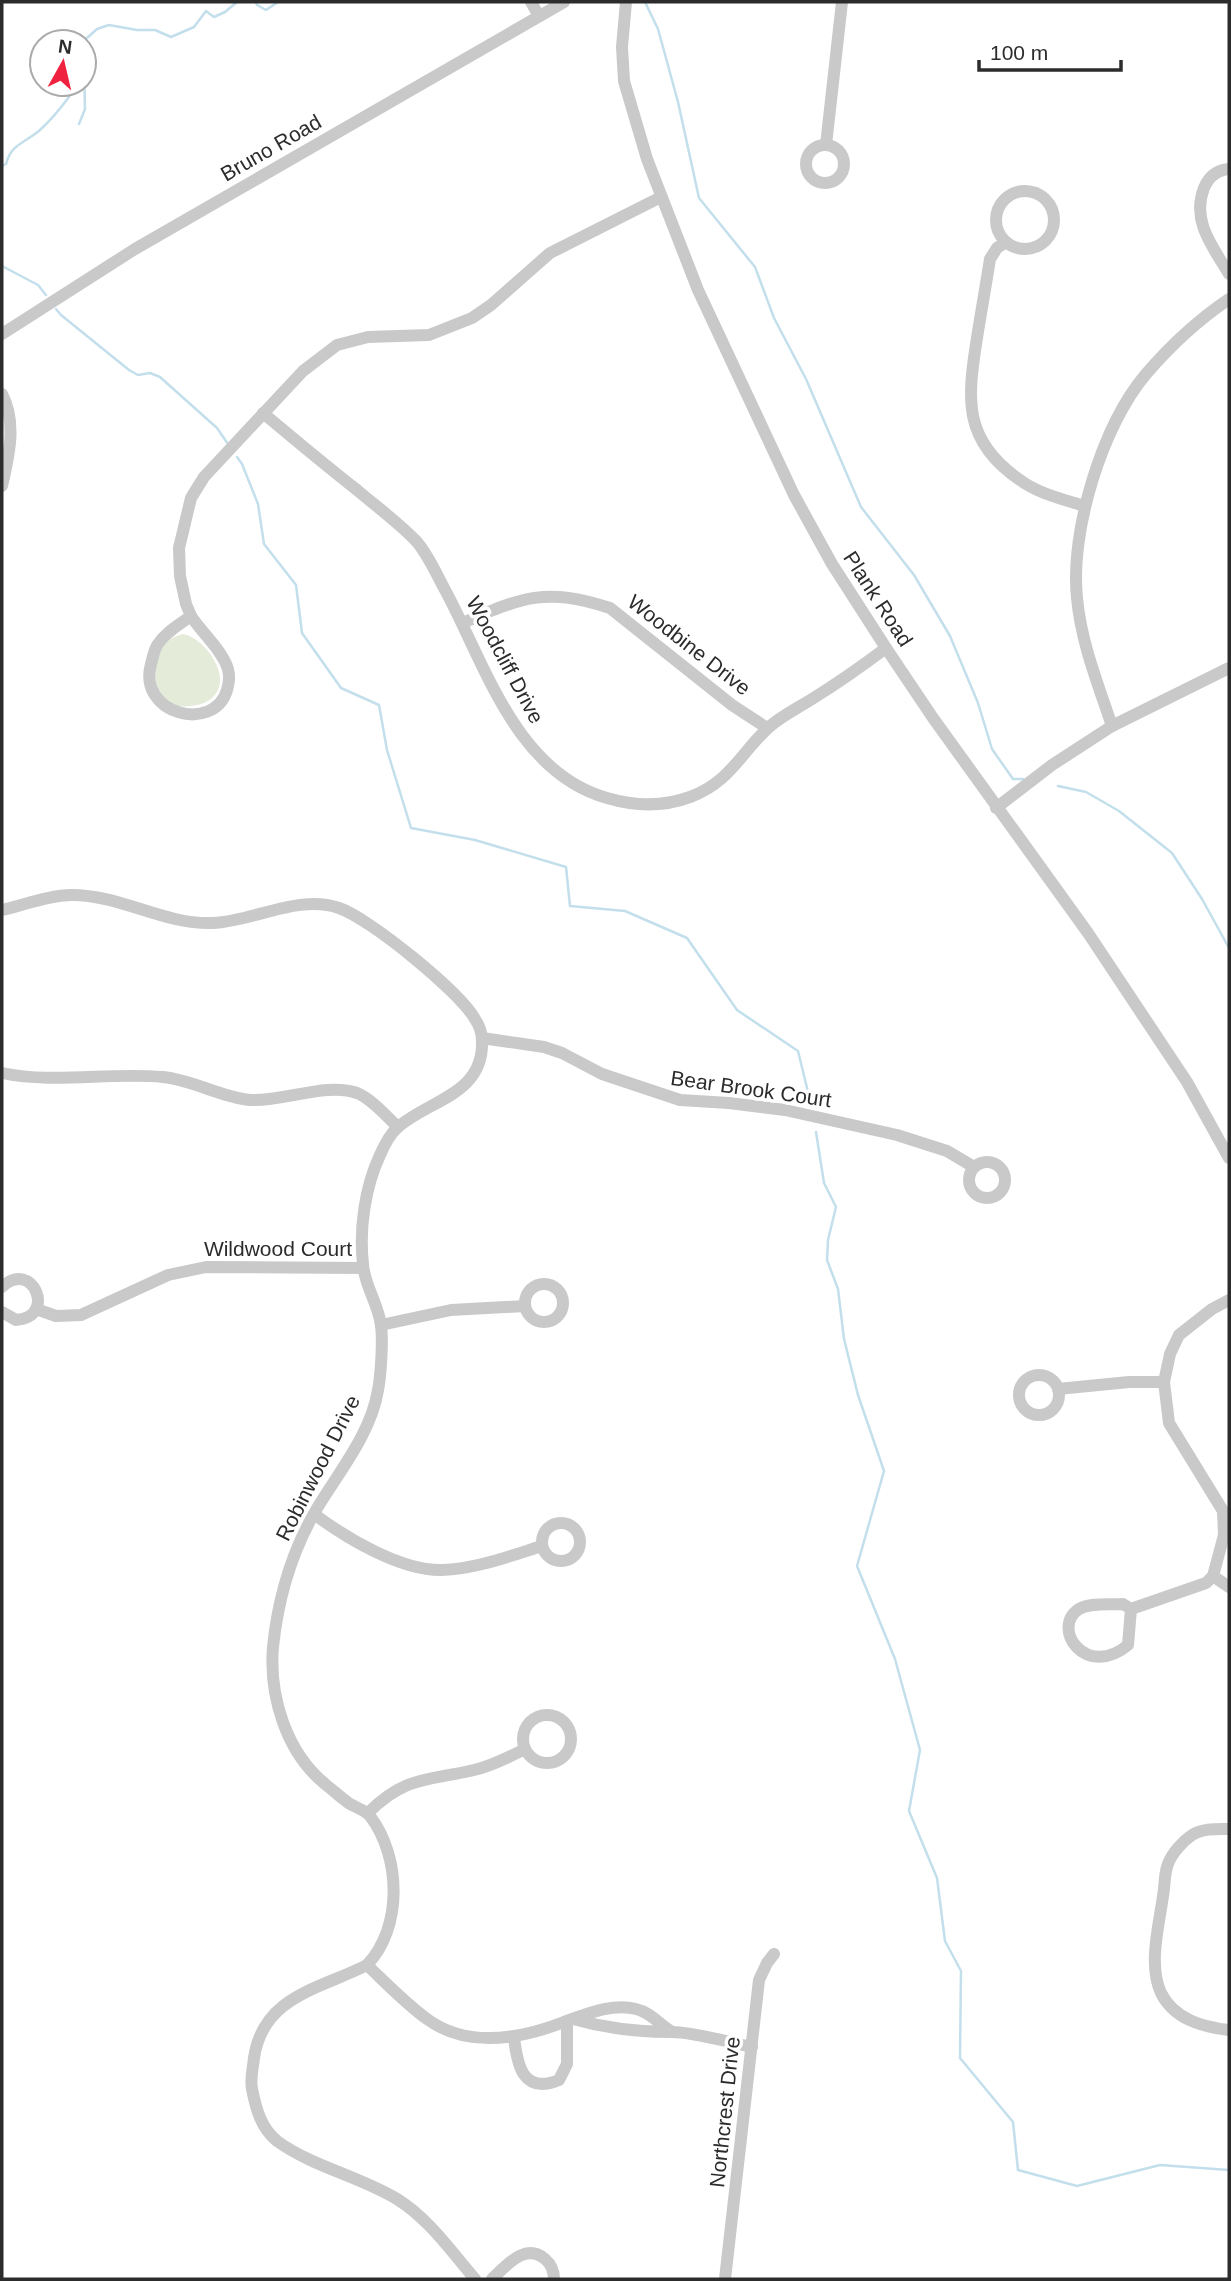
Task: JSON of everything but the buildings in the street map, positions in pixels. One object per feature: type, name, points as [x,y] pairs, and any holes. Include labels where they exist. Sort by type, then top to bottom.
[{"type":"street","points":[[531,2],[538,16]]},
{"type":"street","name":"Bruno Road","points":[[2,334],[135,249],[564,2]]},
{"type":"street","name":"Plank Road","points":[[626,2],[621,47],[624,81],[661,197],[698,290],[794,495],[832,564],[886,648],[996,807],[1088,933],[1187,1082],[1229,1158]]},
{"type":"street","points":[[826,145],[842,2]]},
{"type":"street","points":[[1229,169],[1212,176],[1205,184],[1199,217],[1229,274]]},
{"type":"street","points":[[1021,192],[1032,192],[1042,197],[1050,205],[1054,216],[1054,228],[1048,238],[1039,246],[1028,249],[1017,248],[1006,242],[999,234],[996,223],[1003,202],[1011,195],[1021,192]]},
{"type":"street","points":[[191,616],[167,633],[158,644],[150,669],[150,685],[162,705],[188,714],[203,713],[218,707],[229,680],[224,660],[191,616],[180,576],[179,548],[191,498],[204,477],[303,370],[337,345],[368,337],[429,335],[472,318],[491,305],[550,253],[661,197]]},
{"type":"street","points":[[1006,242],[990,259],[972,367],[970,397],[977,431],[999,463],[1021,481],[1048,495],[1084,506]]},
{"type":"street","points":[[1112,726],[1090,661],[1077,598],[1076,572],[1084,506],[1091,481],[1117,421],[1145,375],[1186,332],[1229,299]]},
{"type":"street","points":[[2,394],[9,407],[10,430],[10,449],[2,486]]},
{"type":"street","name":"Woodcliff Drive","points":[[262,413],[418,544],[463,622],[504,708],[521,734],[561,776],[596,794],[626,803],[645,805],[687,798],[717,783],[767,729],[886,648]]},
{"type":"street","name":"Woodbine Drive","points":[[463,622],[514,601],[539,597],[561,596],[610,608],[732,705],[767,729]]},
{"type":"street","points":[[996,807],[1052,765],[1112,726],[1229,668]]},
{"type":"street","points":[[2,910],[72,895],[109,900],[163,918],[194,923],[219,923],[299,906],[320,904],[341,908],[376,930],[439,979],[467,1008],[477,1022],[482,1038]]},
{"type":"street","name":"Robinwood Drive","points":[[368,1812],[350,1803],[319,1779],[302,1761],[288,1735],[278,1707],[273,1671],[273,1649],[281,1593],[298,1544],[369,1422],[378,1391],[381,1325],[363,1268],[363,1233],[369,1184],[381,1153],[398,1127],[467,1083],[478,1061],[482,1038]]},
{"type":"street","name":"Bear Brook Court","points":[[482,1038],[544,1047],[562,1053],[602,1074],[680,1100],[785,1110],[897,1135],[947,1151],[974,1167]]},
{"type":"street","points":[[2,1073],[58,1078],[164,1077],[221,1095],[248,1100],[273,1101],[343,1090],[358,1094],[398,1127]]},
{"type":"street","name":"Wildwood Court","points":[[2,1312],[10,1318],[22,1320],[36,1309],[57,1316],[80,1315],[168,1275],[206,1267],[363,1268]]},
{"type":"street","points":[[2,1287],[15,1279],[31,1284],[38,1298],[36,1309]]},
{"type":"street","points":[[1131,1609],[1206,1583],[1213,1576],[1224,1535],[1223,1511],[1169,1423],[1164,1382],[1170,1354],[1179,1335],[1212,1309],[1229,1300]]},
{"type":"street","points":[[381,1325],[451,1310],[524,1306]]},
{"type":"street","points":[[1058,1389],[1129,1382],[1164,1382]]},
{"type":"street","points":[[314,1514],[332,1528],[382,1554],[405,1564],[440,1570],[490,1562],[542,1546]]},
{"type":"street","points":[[1213,1576],[1229,1587]]},
{"type":"street","points":[[1123,1604],[1131,1609],[1128,1644],[1120,1651],[1100,1657],[1085,1654],[1073,1644],[1069,1634],[1072,1619],[1079,1609],[1095,1605],[1123,1604]]},
{"type":"street","points":[[475,2279],[433,2230],[397,2200],[295,2152],[275,2139],[264,2126],[256,2109],[251,2084],[256,2048],[264,2027],[275,2012],[288,2001],[367,1965],[373,1959],[388,1927],[395,1885],[388,1855],[368,1812],[401,1786],[484,1768],[525,1749]]},
{"type":"street","points":[[1229,1829],[1210,1829],[1194,1834],[1176,1850],[1167,1865],[1156,1950],[1156,1974],[1161,1993],[1172,2006],[1193,2023],[1229,2030]]},
{"type":"street","name":"Northcrest Drive","points":[[725,2279],[759,1980],[774,1954]]},
{"type":"street","points":[[367,1965],[436,2025],[475,2037],[514,2037],[530,2034],[595,2010],[638,2009],[672,2032]]},
{"type":"street","points":[[514,2037],[516,2057],[524,2075],[534,2083],[549,2084],[559,2080],[567,2064],[570,2020]]},
{"type":"street","points":[[570,2020],[658,2034],[672,2032],[752,2047]]},
{"type":"street","points":[[492,2279],[518,2256],[527,2253],[541,2256],[549,2262],[554,2271],[554,2279]]},
{"type":"green space","points":[[183,634],[199,642],[207,650],[214,659],[220,679],[214,696],[197,705],[176,705],[165,699],[155,676],[156,662],[161,650],[170,640]]},
{"type":"waterway","points":[[98,29],[109,25],[155,30],[171,37],[194,27],[206,11],[214,17],[237,2]]},
{"type":"waterway","points":[[256,2],[266,10],[278,2]]},
{"type":"waterway","points":[[645,2],[658,29],[678,102],[699,198],[755,267],[774,318],[806,379],[861,507],[914,575],[950,636],[978,703],[992,749],[1013,779],[1023,779]]},
{"type":"waterway","points":[[2,166],[6,164],[11,152],[40,130],[68,98]]},
{"type":"waterway","points":[[79,124],[85,109],[85,98]]},
{"type":"waterway","points":[[2,266],[38,285],[46,295]]},
{"type":"waterway","points":[[56,309],[129,370],[138,375],[150,373],[160,377],[217,428],[228,444]]},
{"type":"waterway","points":[[237,457],[258,504],[264,544],[296,585],[302,633],[341,688],[379,705],[387,750],[411,828],[475,840],[566,867],[570,906],[625,911],[687,938],[737,1010],[798,1051],[809,1096]]},
{"type":"waterway","points":[[1058,786],[1086,792],[1119,811],[1172,853],[1229,948]]},
{"type":"waterway","points":[[816,1132],[824,1183],[836,1207],[828,1240],[827,1260],[838,1289],[844,1339],[858,1395],[884,1471],[857,1566],[895,1659],[920,1750],[909,1811],[937,1878],[945,1941],[961,1971],[960,2058],[1013,2122],[1018,2170],[1077,2186],[1160,2165],[1229,2170]]}]
